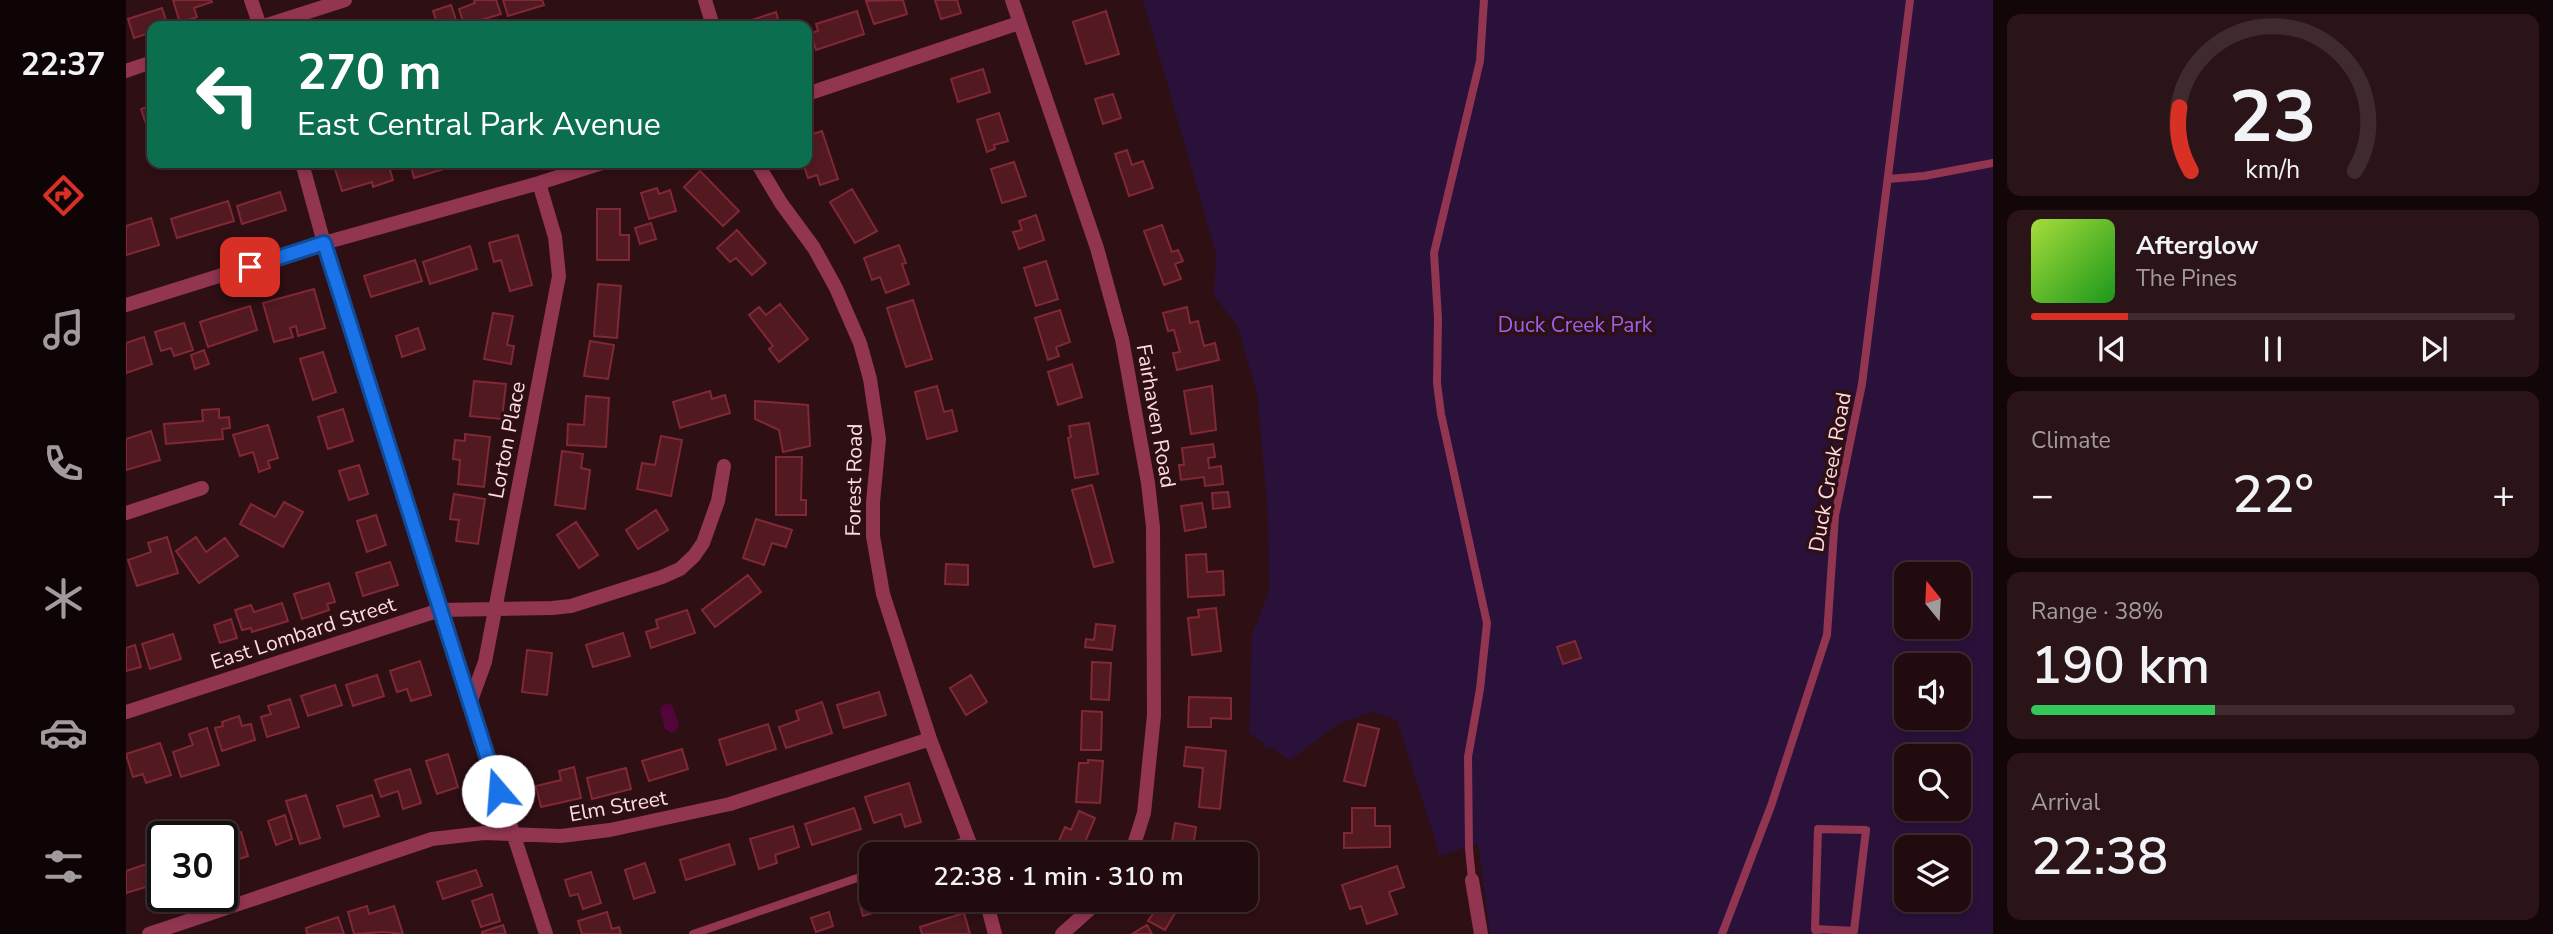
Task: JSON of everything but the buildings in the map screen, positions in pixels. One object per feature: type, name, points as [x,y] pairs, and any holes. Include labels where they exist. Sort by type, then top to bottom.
[{"type":"street","points":[[251,0],[260,21]]},
{"type":"street","points":[[278,21],[345,0]]},
{"type":"street","points":[[705,0],[711,21]]},
{"type":"street","name":"Fairhaven Road","points":[[1012,0],[1097,248],[1122,339],[1148,483],[1153,527],[1154,715],[1144,813],[1135,842]]},
{"type":"street","points":[[812,92],[1018,23]]},
{"type":"street","points":[[126,71],[147,64]]},
{"type":"street","points":[[303,168],[324,243],[440,610],[546,934]]},
{"type":"street","points":[[126,305],[324,243],[586,168]]},
{"type":"street","name":"Forest Road","points":[[760,168],[780,203],[814,248],[842,301],[860,343],[870,379],[879,439],[873,502],[877,562],[894,630],[930,739],[970,842]]},
{"type":"street","name":"Lorton Place","points":[[470,703],[485,663],[559,276],[555,237],[539,183]]},
{"type":"street","name":"East Lombard Street","points":[[126,712],[440,610],[571,606],[680,569],[694,556],[702,543],[718,501],[724,466]]},
{"type":"street","points":[[126,513],[202,488]]},
{"type":"street","name":"Elm Street","points":[[149,934],[172,930],[432,839],[484,833],[551,836],[584,834],[686,815],[769,793],[930,739]]},
{"type":"street","points":[[1472,880],[1481,934]]},
{"type":"street","points":[[989,912],[995,934]]},
{"type":"street","points":[[1062,934],[1087,912]]},
{"type":"lane","points":[[1472,880],[1468,757],[1480,690],[1487,623],[1441,414],[1437,383],[1438,318],[1434,253],[1479,61],[1484,0]]},
{"type":"lane","name":"Duck Creek Road","points":[[1722,934],[1771,806],[1827,635],[1835,516],[1862,384],[1910,0]]},
{"type":"lane","points":[[1889,179],[1924,176],[1993,163]]},
{"type":"lane","points":[[1818,829],[1866,830],[1854,931],[1816,932],[1818,829]]},
{"type":"lane","points":[[693,934],[859,877]]},
{"type":"green space","name":"Duck Creek Park","points":[[1143,0],[1993,0],[1993,934],[1490,934],[1478,843],[1440,856],[1397,720],[1372,712],[1338,724],[1290,760],[1270,747],[1263,749],[1264,743],[1249,733],[1252,634],[1269,592],[1268,514],[1257,392],[1237,325],[1214,296],[1216,253]]},
{"type":"shaded area","points":[[668,703],[672,705],[679,725],[671,733],[665,729],[660,710]]},
{"type":"route","points":[[250,267],[324,243],[498,791]]}]
